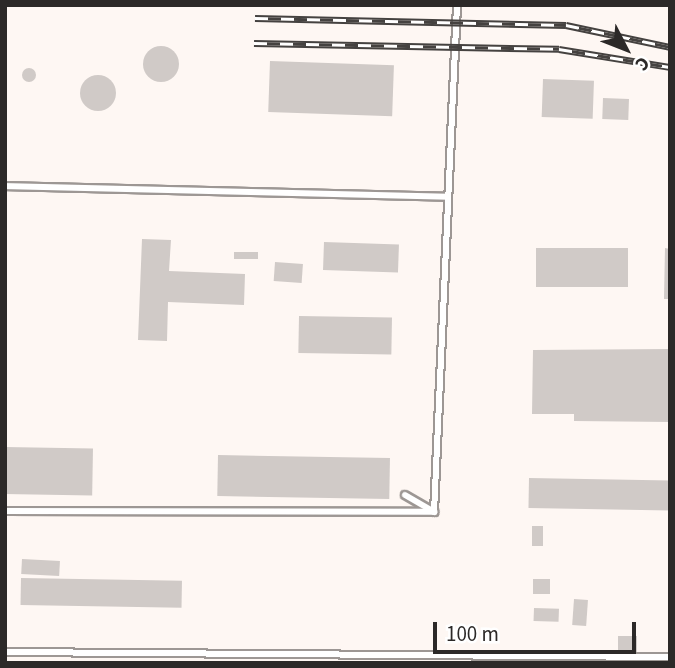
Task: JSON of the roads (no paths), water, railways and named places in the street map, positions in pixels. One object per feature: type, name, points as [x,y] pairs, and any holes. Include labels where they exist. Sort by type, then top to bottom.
[{"type":"lane","points":[[435,512],[445,197],[457,5]]},
{"type":"lane","points":[[5,186],[445,197]]},
{"type":"lane","points":[[405,495],[435,512]]},
{"type":"lane","points":[[5,511],[435,512]]},
{"type":"lane","points":[[5,652],[670,657]]},
{"type":"railway","points":[[255,18],[566,25],[670,47]]},
{"type":"railway","points":[[254,43],[559,49],[670,67]]}]
